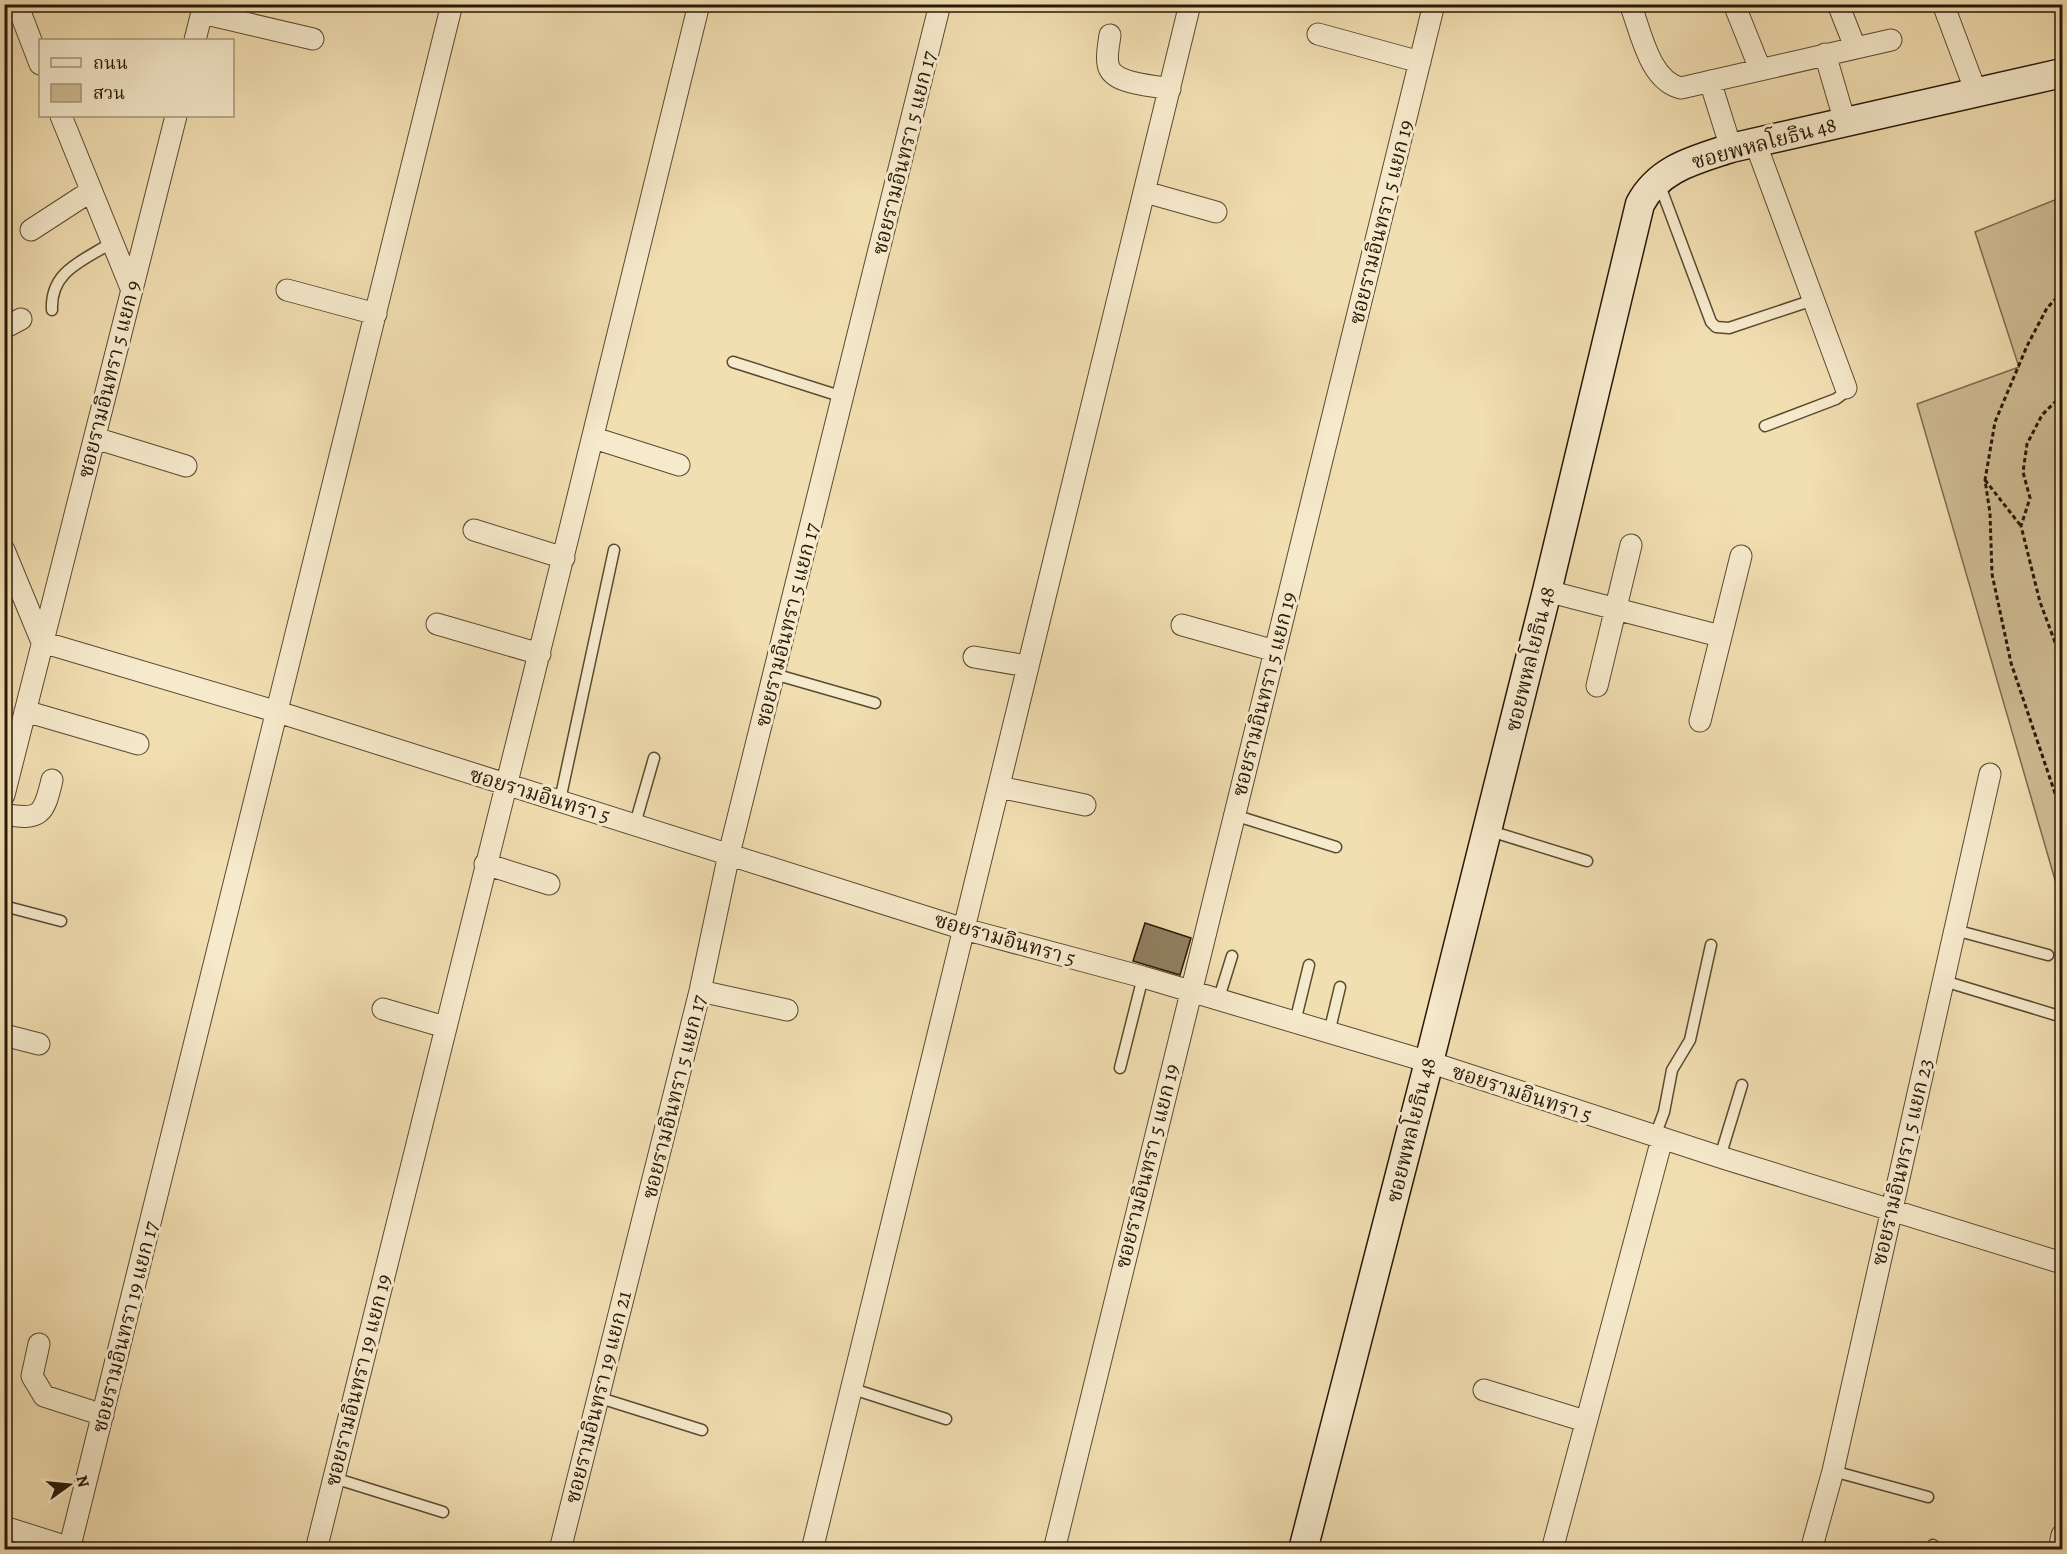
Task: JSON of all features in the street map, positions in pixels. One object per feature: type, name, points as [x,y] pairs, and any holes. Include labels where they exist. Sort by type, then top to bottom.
[{"type":"street","points":[[17,4],[39,61]]},
{"type":"street","name":"ซอยรามอินทรา 19 แยก 17","points":[[72,1549],[103,1415],[452,4]]},
{"type":"street","name":"ซอยรามอินทรา 19 แยก 19","points":[[316,1550],[594,438],[699,4]]},
{"type":"street","name":"ซอยรามอินทรา 5 แยก 17","points":[[637,1245],[700,991],[729,854],[940,4]]},
{"type":"street","points":[[812,1550],[1190,4]]},
{"type":"street","name":"ซอยรามอินทรา 5 แยก 19","points":[[1053,1550],[1434,4]]},
{"type":"street","points":[[1630,4],[1656,70],[1663,79],[1681,88],[1891,40]]},
{"type":"street","points":[[1734,4],[1760,69]]},
{"type":"street","points":[[1838,4],[1856,47]]},
{"type":"street","points":[[1943,4],[1976,92]]},
{"type":"street","points":[[195,39],[203,9],[312,39]]},
{"type":"street","points":[[1317,34],[1420,62]]},
{"type":"street","points":[[1110,35],[1107,62],[1110,72],[1117,78],[1170,88]]},
{"type":"street","points":[[1825,54],[1845,122]]},
{"type":"street","name":"ซอยพหลโยธิน 48","points":[[1303,1550],[1547,591],[1635,215],[1646,194],[1658,180],[1685,163],[1743,145],[2062,73]]},
{"type":"street","points":[[1710,81],[1743,145],[1813,300],[1846,387]]},
{"type":"street","points":[[61,117],[131,288]]},
{"type":"street","name":"ซอยรามอินทรา 5 แยก 9","points":[[4,795],[7,771],[25,711],[176,117]]},
{"type":"street","points":[[31,230],[91,192]]},
{"type":"street","points":[[1145,192],[1216,212]]},
{"type":"street","points":[[287,290],[376,314]]},
{"type":"street","points":[[95,438],[186,466]]},
{"type":"street","points":[[594,438],[679,465]]},
{"type":"street","points":[[474,530],[564,558]]},
{"type":"street","points":[[1597,686],[1617,610],[1630,545]]},
{"type":"street","points":[[4,550],[42,642]]},
{"type":"street","points":[[1700,721],[1741,556]]},
{"type":"street","points":[[1547,591],[1720,636]]},
{"type":"street","points":[[437,624],[540,654]]},
{"type":"street","points":[[1182,625],[1275,651]]},
{"type":"street","name":"ซอยรามอินทรา 5","points":[[42,642],[561,800],[964,929],[1143,977],[1429,1062],[1658,1138],[2062,1263]]},
{"type":"street","points":[[974,657],[1027,666]]},
{"type":"street","points":[[25,711],[138,744]]},
{"type":"street","name":"ซอยรามอินทรา 5 แยก 23","points":[[1811,1550],[1833,1471],[1990,774]]},
{"type":"street","points":[[4,814],[26,818],[41,812],[46,805],[52,780]]},
{"type":"street","points":[[999,787],[1085,805]]},
{"type":"street","points":[[486,864],[549,884]]},
{"type":"street","points":[[700,991],[787,1010]]},
{"type":"street","points":[[382,1009],[445,1027]]},
{"type":"street","points":[[4,1035],[39,1044]]},
{"type":"street","points":[[1552,1550],[1658,1138]]},
{"type":"street","name":"ซอยรามอินทรา 19 แยก 21","points":[[560,1550],[637,1245]]},
{"type":"street","points":[[39,1344],[32,1376],[44,1396],[103,1415]]},
{"type":"street","points":[[1485,1390],[1585,1421]]},
{"type":"street","points":[[4,1527],[72,1549]]},
{"type":"street","points":[[2059,1550],[2062,1535]]},
{"type":"lane","points":[[1658,180],[1712,322],[1716,327],[1729,328],[1813,300]]},
{"type":"lane","points":[[52,310],[51,296],[62,274],[111,243]]},
{"type":"lane","points":[[733,362],[843,397]]},
{"type":"lane","points":[[1765,426],[1836,399],[1844,393],[1846,387]]},
{"type":"lane","points":[[561,800],[614,550]]},
{"type":"lane","points":[[774,674],[875,703]]},
{"type":"lane","points":[[635,824],[654,758]]},
{"type":"lane","points":[[1234,815],[1336,847]]},
{"type":"lane","points":[[1487,830],[1587,861]]},
{"type":"lane","points":[[4,906],[61,921]]},
{"type":"lane","points":[[1956,930],[2048,955]]},
{"type":"lane","points":[[1658,1138],[1672,1070],[1690,1040],[1711,945]]},
{"type":"lane","points":[[1218,1001],[1232,956]]},
{"type":"lane","points":[[1295,1023],[1309,965]]},
{"type":"lane","points":[[1120,1068],[1143,977]]},
{"type":"lane","points":[[1944,981],[2059,1016]]},
{"type":"lane","points":[[1329,1033],[1340,987]]},
{"type":"lane","points":[[1720,1157],[1742,1085]]},
{"type":"lane","points":[[853,1389],[946,1419]]},
{"type":"lane","points":[[597,1397],[702,1430]]},
{"type":"lane","points":[[1833,1471],[1928,1497]]},
{"type":"lane","points":[[334,1478],[443,1512]]},
{"type":"path","points":[[2062,292],[2047,308],[2027,346],[1995,422],[1984,480],[1990,513],[1992,574],[2011,663],[2062,814]]},
{"type":"path","points":[[2021,526],[2030,498],[2023,472],[2027,444],[2042,415],[2062,395]]},
{"type":"path","points":[[1984,480],[2021,526],[2040,602],[2062,661]]},
{"type":"green space","points":[[2062,197],[2062,904],[1917,404],[2019,367],[1975,232]]},
{"type":"building","points":[[1145,923],[1191,938],[1180,975],[1133,961]]}]
